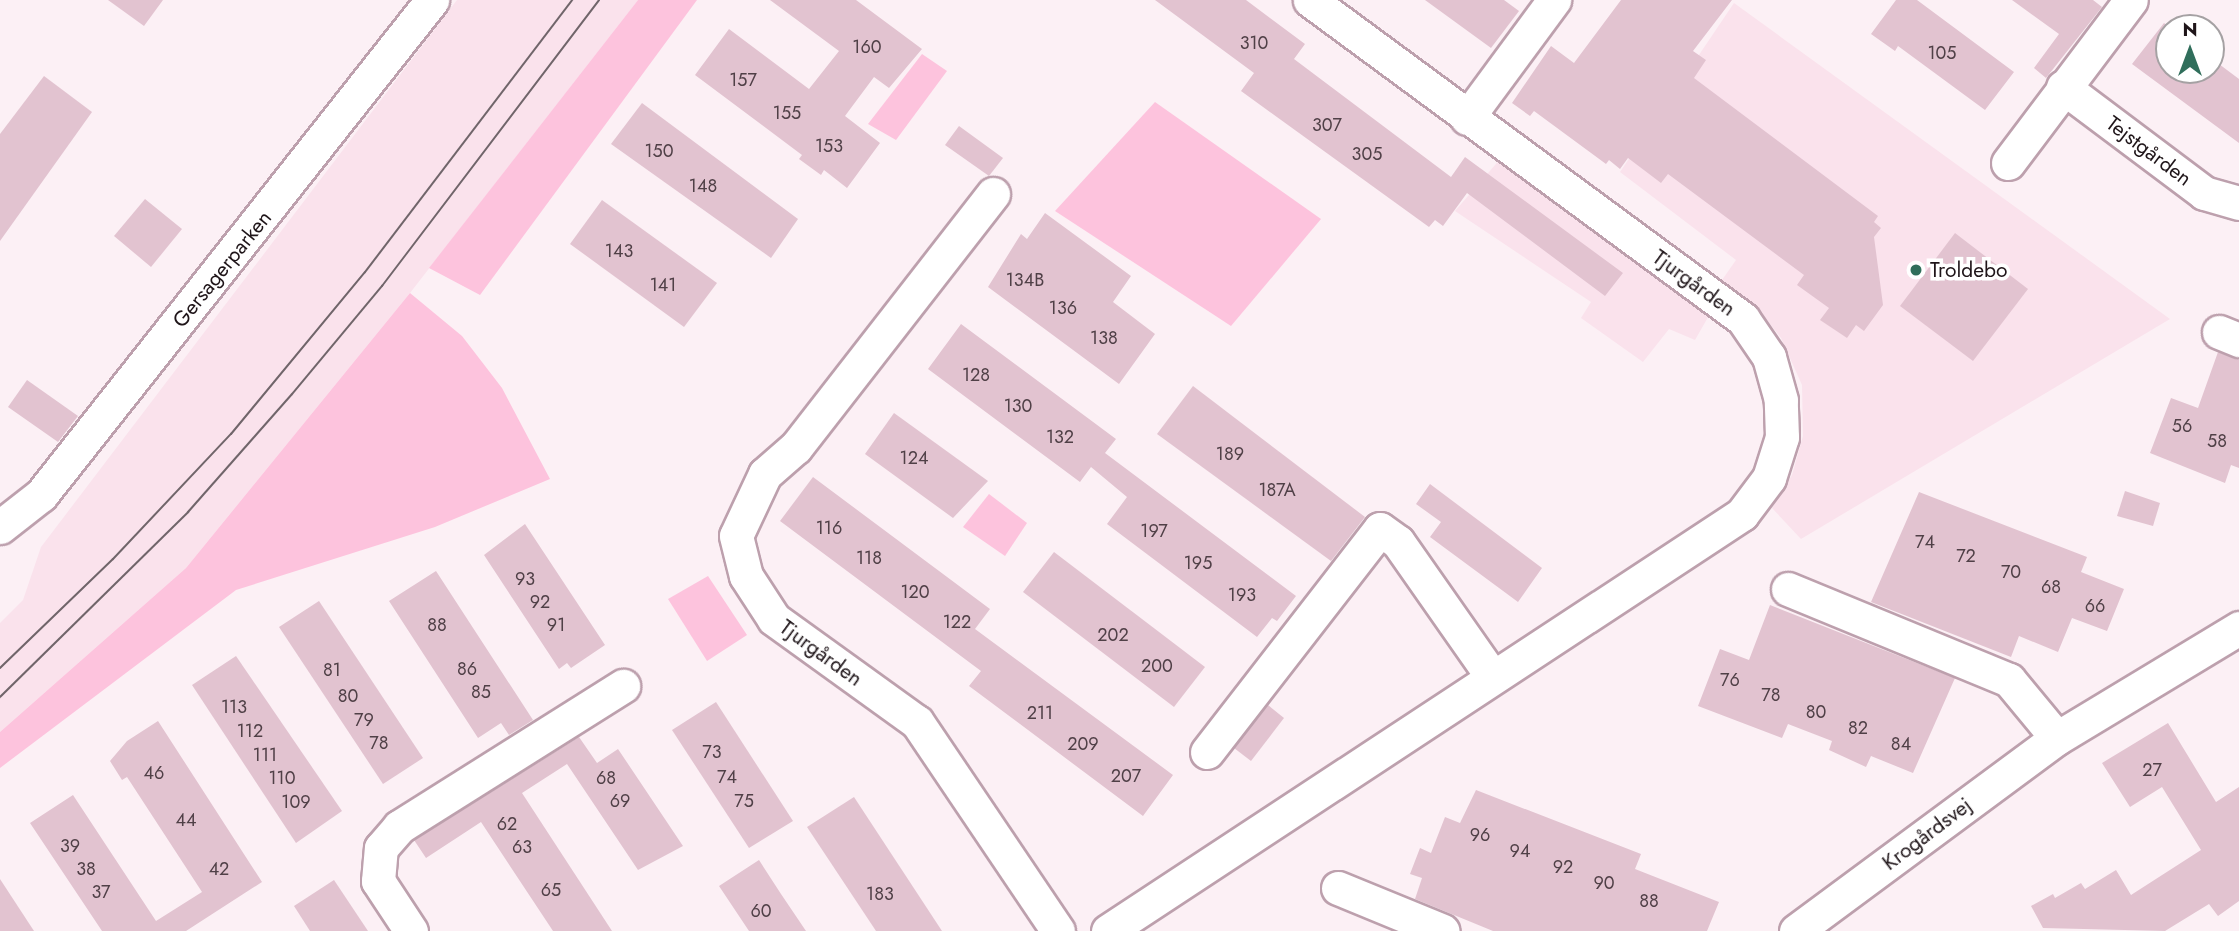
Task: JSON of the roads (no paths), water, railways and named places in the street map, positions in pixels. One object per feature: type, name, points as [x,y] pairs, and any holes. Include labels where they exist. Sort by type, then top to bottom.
[{"type":"street","name":"Gersagerparken","points":[[0,527],[41,495],[432,0]]},
{"type":"street","name":"Tjurgården","points":[[1108,931],[1491,675],[1742,514],[1769,478],[1782,437],[1781,400],[1769,357],[1742,319],[1310,0]]},
{"type":"street","points":[[1467,118],[1554,0]]},
{"type":"street","points":[[2008,163],[2063,86],[2131,0]]},
{"type":"street","name":"Tejstgården","points":[[2063,86],[2204,193],[2239,203]]},
{"type":"street","name":"Tjurgården","points":[[993,194],[796,447],[765,474],[736,536],[746,576],[774,618],[917,722],[1058,931]]},
{"type":"street","points":[[1208,752],[1380,529],[1398,542],[1491,675]]},
{"type":"street","points":[[1788,589],[2009,680],[2057,738]]},
{"type":"street","name":"Krogårdsvej","points":[[1796,931],[2057,738],[2239,628]]},
{"type":"street","points":[[411,931],[378,881],[381,848],[399,827],[624,686]]},
{"type":"street","points":[[1338,888],[1443,931]]},
{"type":"tram line","points":[[0,668],[113,559],[231,434],[365,272],[572,0]]},
{"type":"tram line","points":[[0,697],[188,512],[292,394],[382,286],[599,0]]},
{"type":"place","name":"Troldebo","points":[[1916,270]]}]
